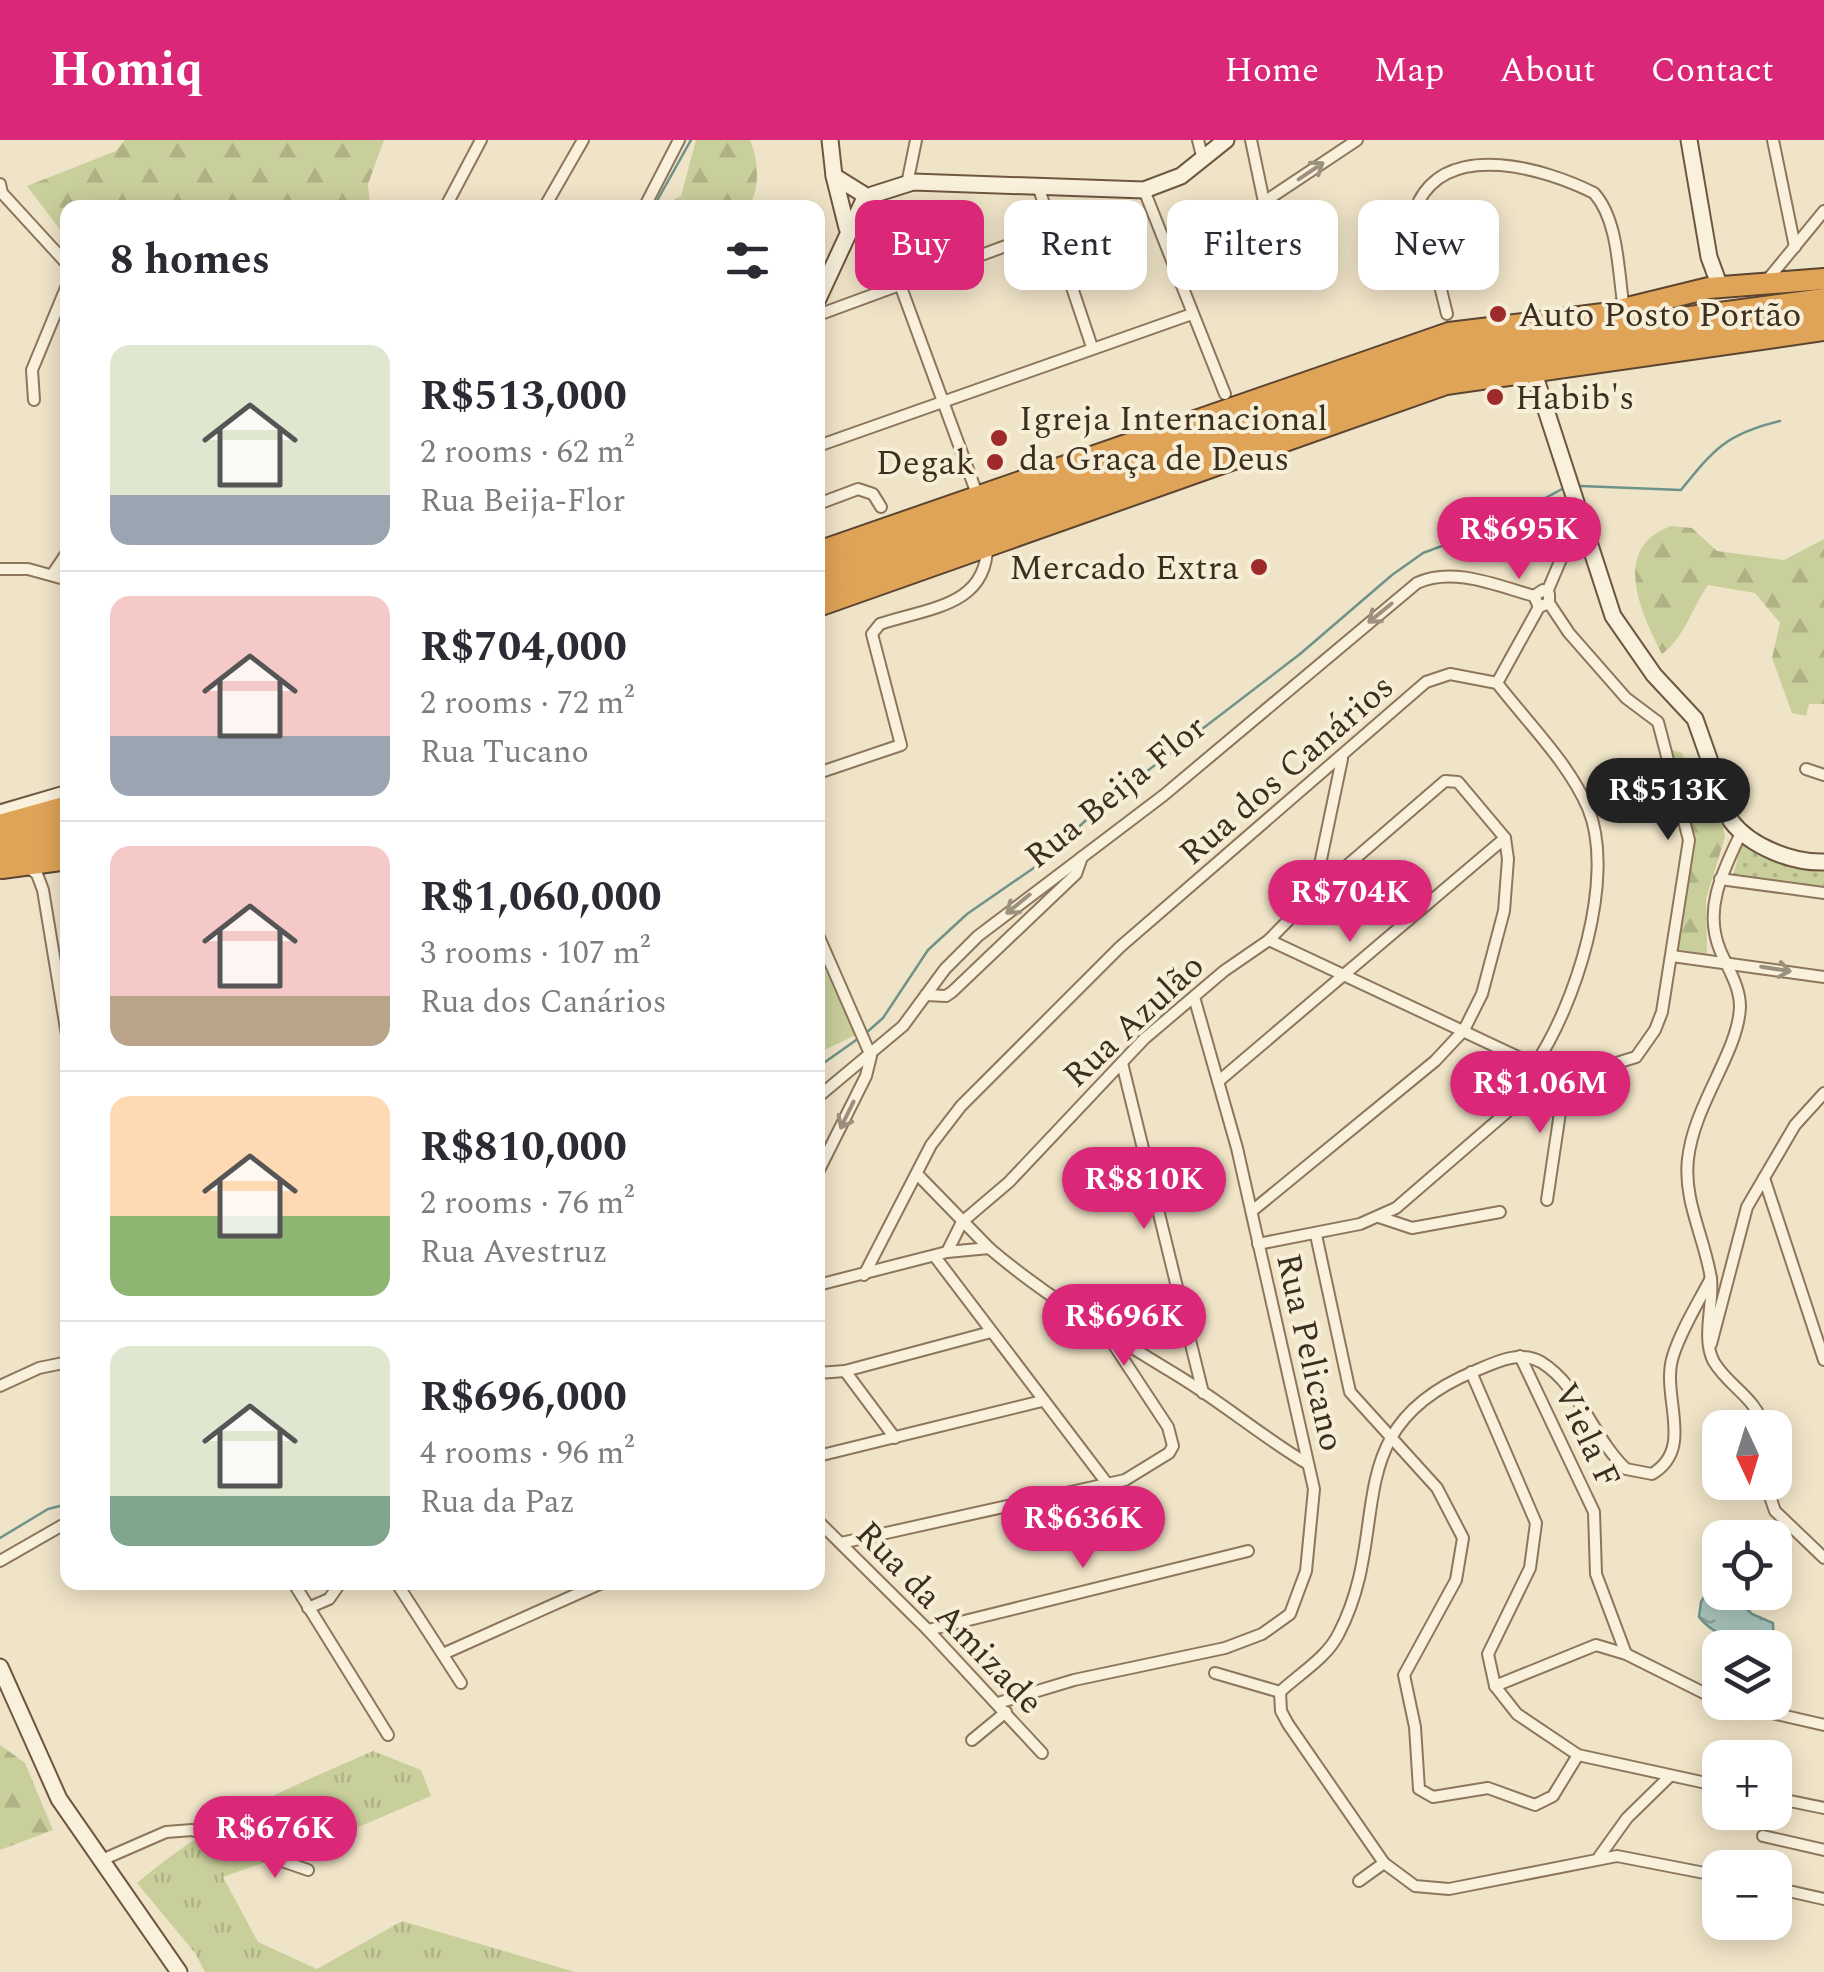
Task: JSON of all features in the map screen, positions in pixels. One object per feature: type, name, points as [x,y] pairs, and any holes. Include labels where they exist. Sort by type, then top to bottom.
[{"type":"highway","points":[[825,549],[1449,334],[1624,310],[1711,288],[1824,279]]},
{"type":"highway","points":[[825,569],[1380,370],[1447,351],[1824,299]]},
{"type":"highway","points":[[1533,370],[1592,354],[1824,316]]},
{"type":"highway","points":[[825,587],[1454,366],[1824,316]]},
{"type":"highway","points":[[825,603],[1446,384],[1824,330]]},
{"type":"highway","points":[[869,533],[1032,494]]},
{"type":"highway","points":[[0,825],[60,808]]},
{"type":"highway","points":[[0,843],[60,826]]},
{"type":"highway","points":[[0,855],[60,842]]},
{"type":"highway","points":[[0,868],[60,860]]},
{"type":"street","points":[[450,200],[480,140]]},
{"type":"street","points":[[549,200],[583,140]]},
{"type":"street","points":[[648,200],[679,140]]},
{"type":"street","points":[[830,140],[847,228]]},
{"type":"street","points":[[907,184],[916,140]]},
{"type":"street","points":[[1198,140],[1203,161]]},
{"type":"street","points":[[825,281],[847,228],[867,199],[907,184],[1144,190],[1164,184],[1203,161],[1226,140]]},
{"type":"street","points":[[1250,140],[1264,200]]},
{"type":"street","points":[[1267,200],[1358,140]]},
{"type":"street","points":[[1689,140],[1711,288]]},
{"type":"street","points":[[1774,140],[1795,247]]},
{"type":"street","points":[[1446,314],[1420,209],[1421,196],[1468,166],[1506,163],[1580,186],[1605,205],[1624,310]]},
{"type":"street","points":[[834,176],[867,199]]},
{"type":"street","points":[[1038,186],[1043,200]]},
{"type":"street","points":[[1144,190],[1224,394]]},
{"type":"street","points":[[1,193],[60,256]]},
{"type":"street","points":[[1762,286],[1824,211]]},
{"type":"street","points":[[825,313],[885,290]]},
{"type":"street","points":[[903,290],[977,494]]},
{"type":"street","points":[[1073,290],[1092,347]]},
{"type":"street","points":[[34,400],[32,370],[60,302]]},
{"type":"street","points":[[825,444],[1192,314]]},
{"type":"street","points":[[1533,370],[1613,616],[1654,675],[1679,698],[1705,736],[1716,785],[1740,833],[1792,858],[1824,862]]},
{"type":"street","points":[[825,501],[858,488],[874,494],[881,507]]},
{"type":"street","points":[[1534,1066],[1564,1016],[1574,986],[1589,924],[1598,838],[1574,782],[1497,683],[1542,599],[1578,517]]},
{"type":"street","points":[[825,770],[901,745],[872,643],[874,628],[963,596],[981,583],[988,566],[988,545]]},
{"type":"street","points":[[52,574],[60,563]]},
{"type":"street","points":[[0,569],[60,577]]},
{"type":"street","name":"Rua Beija Flor","points":[[825,1158],[866,1076],[871,1056],[903,1026],[978,936],[1164,795],[1416,584],[1437,576],[1465,578],[1542,599]]},
{"type":"street","points":[[1269,940],[1342,978],[1565,1079],[1621,1064],[1645,1048],[1662,1012],[1688,840],[1658,722],[1626,698],[1542,599]]},
{"type":"street","name":"Rua dos Canários","points":[[864,1275],[946,1125],[1062,1004],[1148,922],[1342,759],[1426,682],[1450,674],[1497,683]]},
{"type":"street","points":[[1658,722],[1679,698]]},
{"type":"street","points":[[1314,894],[1342,759]]},
{"type":"street","points":[[1806,769],[1824,775]]},
{"type":"street","name":"Rua Azulão","points":[[947,1252],[962,1222],[1009,1182],[1122,1064],[1194,997],[1269,940],[1314,894],[1446,781],[1458,782],[1504,838]]},
{"type":"street","points":[[0,812],[60,795]]},
{"type":"street","points":[[1740,833],[1720,879],[1713,917],[1740,1001],[1739,1020],[1706,1093],[1688,1162],[1688,1194],[1711,1278],[1708,1350],[1720,1371],[1750,1398],[1756,1410]]},
{"type":"street","points":[[1220,1080],[1504,838]]},
{"type":"street","points":[[1252,1211],[1435,1061],[1464,1030],[1496,954],[1504,911],[1504,838]]},
{"type":"street","points":[[926,995],[946,996],[952,992],[1076,874],[1082,857]]},
{"type":"street","points":[[42,890],[47,868],[60,861]]},
{"type":"street","points":[[22,865],[37,874],[60,955]]},
{"type":"street","points":[[1720,879],[1824,893]]},
{"type":"street","points":[[825,950],[871,1056],[825,1092]]},
{"type":"street","points":[[1672,956],[1824,976]]},
{"type":"street","name":"Rua Pelicano","points":[[1002,1707],[1074,1680],[1191,1656],[1262,1634],[1290,1614],[1312,1539],[1314,1489],[1252,1211],[1220,1080],[1194,997]]},
{"type":"street","points":[[1122,1064],[1199,1364],[1203,1393]]},
{"type":"street","points":[[1258,1244],[1316,1235],[1379,1217],[1416,1194],[1551,1074]]},
{"type":"street","points":[[1547,1200],[1565,1079]]},
{"type":"street","points":[[1708,1350],[1722,1316],[1747,1207],[1795,1124],[1824,1093]]},
{"type":"street","points":[[919,1176],[989,1248],[1040,1291],[1108,1337],[1182,1378],[1308,1464]]},
{"type":"street","points":[[1764,1178],[1824,1360]]},
{"type":"street","points":[[1379,1217],[1412,1228],[1500,1212]]},
{"type":"street","points":[[1316,1235],[1350,1392],[1437,1488],[1464,1538],[1456,1580],[1404,1675],[1414,1727],[1419,1789],[1433,1796],[1488,1788],[1535,1805],[1553,1796],[1578,1755]]},
{"type":"street","points":[[825,1283],[936,1258],[947,1252],[989,1248]]},
{"type":"street","points":[[936,1258],[1106,1482]]},
{"type":"street","points":[[1280,1692],[1326,1653],[1339,1633],[1356,1582],[1377,1468],[1388,1438],[1420,1402],[1470,1372],[1520,1356],[1539,1361],[1556,1374],[1602,1442],[1626,1469],[1652,1474],[1665,1466],[1676,1439],[1673,1355],[1711,1278]]},
{"type":"street","points":[[825,1373],[845,1372],[990,1332]]},
{"type":"street","points":[[841,1543],[1136,1476],[1173,1446],[1168,1427],[1108,1337]]},
{"type":"street","name":"Viela F","points":[[1520,1356],[1594,1512],[1596,1574],[1626,1654]]},
{"type":"street","points":[[0,1386],[38,1368],[60,1364]]},
{"type":"street","points":[[1182,1378],[1189,1378],[1199,1364]]},
{"type":"street","points":[[845,1372],[895,1438]]},
{"type":"street","points":[[1470,1372],[1536,1523],[1530,1568],[1488,1654],[1495,1686],[1517,1714],[1578,1755],[1702,1783]]},
{"type":"street","points":[[825,1454],[1042,1401]]},
{"type":"street","points":[[1771,1500],[1775,1512],[1824,1558]]},
{"type":"street","points":[[0,1560],[60,1526]]},
{"type":"street","name":"Rua da Amizade","points":[[825,1528],[1002,1707],[1042,1754]]},
{"type":"street","points":[[928,1630],[1248,1551]]},
{"type":"street","points":[[298,1590],[388,1734]]},
{"type":"street","points":[[308,1608],[329,1599],[335,1590]]},
{"type":"street","points":[[401,1590],[461,1683]]},
{"type":"street","points":[[444,1654],[586,1590]]},
{"type":"street","points":[[1495,1686],[1596,1644],[1626,1654],[1702,1692]]},
{"type":"street","points":[[0,1667],[48,1780],[179,1972]]},
{"type":"street","points":[[1215,1674],[1280,1692]]},
{"type":"street","points":[[1280,1692],[1281,1711],[1288,1724],[1384,1863],[1416,1886],[1448,1890],[1599,1857],[1634,1858],[1702,1872]]},
{"type":"street","points":[[972,1740],[1002,1707]]},
{"type":"street","points":[[1792,1717],[1824,1724]]},
{"type":"street","points":[[1599,1857],[1627,1818],[1668,1777]]},
{"type":"street","points":[[1792,1801],[1824,1808]]},
{"type":"street","points":[[104,1859],[166,1832],[192,1830],[308,1870]]},
{"type":"street","points":[[1763,1836],[1824,1850]]},
{"type":"street","points":[[254,1853],[289,1854]]},
{"type":"street","points":[[1359,1881],[1384,1863]]},
{"type":"street","points":[[1792,1892],[1824,1899]]},
{"type":"green space","points":[[125,140],[384,140],[368,184],[369,200],[60,200],[60,230],[27,186],[116,151]]},
{"type":"green space","points":[[696,140],[750,140],[757,174],[752,200],[674,200],[681,196]]},
{"type":"green space","points":[[1671,526],[1692,528],[1717,551],[1784,560],[1824,539],[1824,704],[1809,704],[1806,716],[1792,713],[1772,658],[1780,623],[1755,593],[1708,585],[1682,631],[1662,654],[1640,601],[1636,565],[1652,536]]},
{"type":"green space","points":[[1672,750],[1682,753],[1693,783],[1717,804],[1725,837],[1706,899],[1707,954],[1677,949],[1695,839]]},
{"type":"green space","points":[[1741,845],[1805,870],[1824,866],[1824,887],[1733,876]]},
{"type":"green space","points":[[825,970],[856,1035],[825,1050]]},
{"type":"green space","points":[[0,1745],[25,1763],[53,1830],[0,1850]]},
{"type":"green space","points":[[373,1751],[421,1770],[431,1796],[335,1837],[223,1877],[258,1942],[317,1969],[402,1921],[575,1972],[205,1972],[195,1953],[137,1883],[222,1823]]},
{"type":"water","points":[[1701,1602],[1702,1610],[1748,1610],[1773,1623],[1773,1630],[1713,1630],[1699,1617]]},
{"type":"waterway","points":[[657,200],[691,140]]},
{"type":"waterway","points":[[1581,486],[1681,490],[1723,445],[1746,432],[1780,421]]},
{"type":"waterway","points":[[866,1033],[883,1018],[928,950],[967,914],[1038,865],[1099,808],[1300,654],[1392,575],[1423,553],[1490,528],[1562,489]]},
{"type":"waterway","points":[[825,1062],[859,1038]]},
{"type":"waterway","points":[[0,1538],[60,1506]]},
{"type":"place","name":"Auto Posto Portão","points":[[1498,314]]},
{"type":"place","name":"Habib's","points":[[1495,397]]},
{"type":"place","name":"Igreja Internacional da Graça de Deus","points":[[999,438]]},
{"type":"place","name":"Degak","points":[[995,462]]},
{"type":"place","name":"Mercado Extra","points":[[1259,567]]}]
